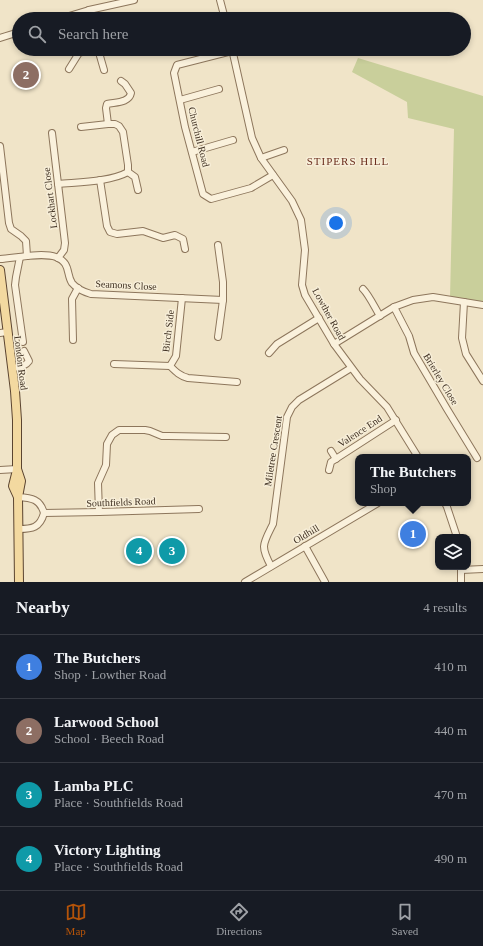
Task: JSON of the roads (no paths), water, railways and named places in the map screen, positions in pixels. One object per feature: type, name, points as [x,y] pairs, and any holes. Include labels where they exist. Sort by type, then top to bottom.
[{"type":"main road","name":"London Road","points":[[0,270],[4,332],[12,368],[17,420],[17,469],[13,486],[18,497],[19,582]]},
{"type":"street","points":[[82,12],[134,0]]},
{"type":"street","points":[[220,0],[223,12]]},
{"type":"street","points":[[0,38],[12,34]]},
{"type":"street","points":[[69,69],[77,56]]},
{"type":"street","points":[[100,56],[104,70]]},
{"type":"street","name":"Churchill Road","points":[[210,56],[177,65],[174,73],[202,194],[211,200],[251,188],[273,175]]},
{"type":"street","name":"Lowther Road","points":[[233,56],[252,138],[261,158],[292,201],[302,220],[305,250],[302,285],[305,295],[334,344],[360,379],[387,407],[416,454]]},
{"type":"street","points":[[108,124],[107,104],[126,101],[130,97],[131,93],[121,81]]},
{"type":"street","points":[[180,100],[219,89]]},
{"type":"street","points":[[81,127],[108,124],[115,124],[119,126],[123,132],[128,172]]},
{"type":"street","name":"Lockhart Close","points":[[52,133],[65,243],[64,250],[58,258]]},
{"type":"street","points":[[192,152],[233,140]]},
{"type":"street","points":[[0,146],[9,223],[11,229],[26,241],[27,256]]},
{"type":"street","points":[[261,158],[284,150]]},
{"type":"street","points":[[58,184],[100,180],[121,176],[128,172]]},
{"type":"street","points":[[128,172],[136,177],[138,190]]},
{"type":"street","points":[[100,180],[107,226],[110,232],[117,234],[143,231],[163,238],[175,235],[183,239],[185,249]]},
{"type":"street","points":[[218,245],[223,282],[223,300],[218,337]]},
{"type":"street","points":[[0,259],[49,255],[58,258],[63,262],[68,268],[72,282],[78,288],[72,299],[74,340]]},
{"type":"street","name":"London Road","points":[[20,257],[15,285],[23,342]]},
{"type":"street","name":"Seamons Close","points":[[78,288],[91,294],[223,300]]},
{"type":"street","points":[[363,289],[368,293],[369,299],[380,316]]},
{"type":"street","points":[[334,344],[394,307],[413,300],[433,297],[483,305]]},
{"type":"street","name":"Birch Side","points":[[170,366],[176,356],[182,298]]},
{"type":"street","points":[[464,302],[462,338],[466,354],[483,381]]},
{"type":"street","name":"Brierley Close","points":[[394,307],[409,336],[414,353],[477,458]]},
{"type":"street","points":[[269,353],[277,344],[319,318]]},
{"type":"street","points":[[12,368],[22,367],[29,362],[24,351]]},
{"type":"street","name":"Birch Side","points":[[114,364],[170,366],[183,377],[237,382]]},
{"type":"street","name":"Miletree Crescent","points":[[271,566],[263,547],[265,538],[272,524],[288,417],[292,407],[299,400],[351,368]]},
{"type":"street","name":"Valence End","points":[[329,470],[331,462],[396,420]]},
{"type":"street","points":[[99,512],[98,482],[106,465],[107,444],[112,435],[119,430],[145,430],[162,436],[226,437]]},
{"type":"street","name":"Valence End","points":[[331,451],[336,459]]},
{"type":"street","points":[[0,470],[17,469]]},
{"type":"street","points":[[18,497],[36,500],[41,505],[44,513],[39,524],[29,529],[18,529]]},
{"type":"street","name":"Oldhill","points":[[245,582],[373,506]]},
{"type":"street","points":[[446,506],[456,534]]},
{"type":"street","name":"Southfields Road","points":[[44,513],[199,509]]},
{"type":"street","points":[[305,546],[325,582]]},
{"type":"street","points":[[471,569],[483,569]]},
{"type":"street","points":[[461,570],[461,582]]},
{"type":"street","points":[[254,576],[258,582]]},
{"type":"place","name":"Larwood School","points":[[26,75]]},
{"type":"place","name":"The Butchers","points":[[413,534]]},
{"type":"place","name":"Victory Lighting","points":[[139,551]]},
{"type":"place","name":"Lamba PLC","points":[[172,551]]},
{"type":"district","name":"STIPERS HILL","points":[[348,161]]}]
